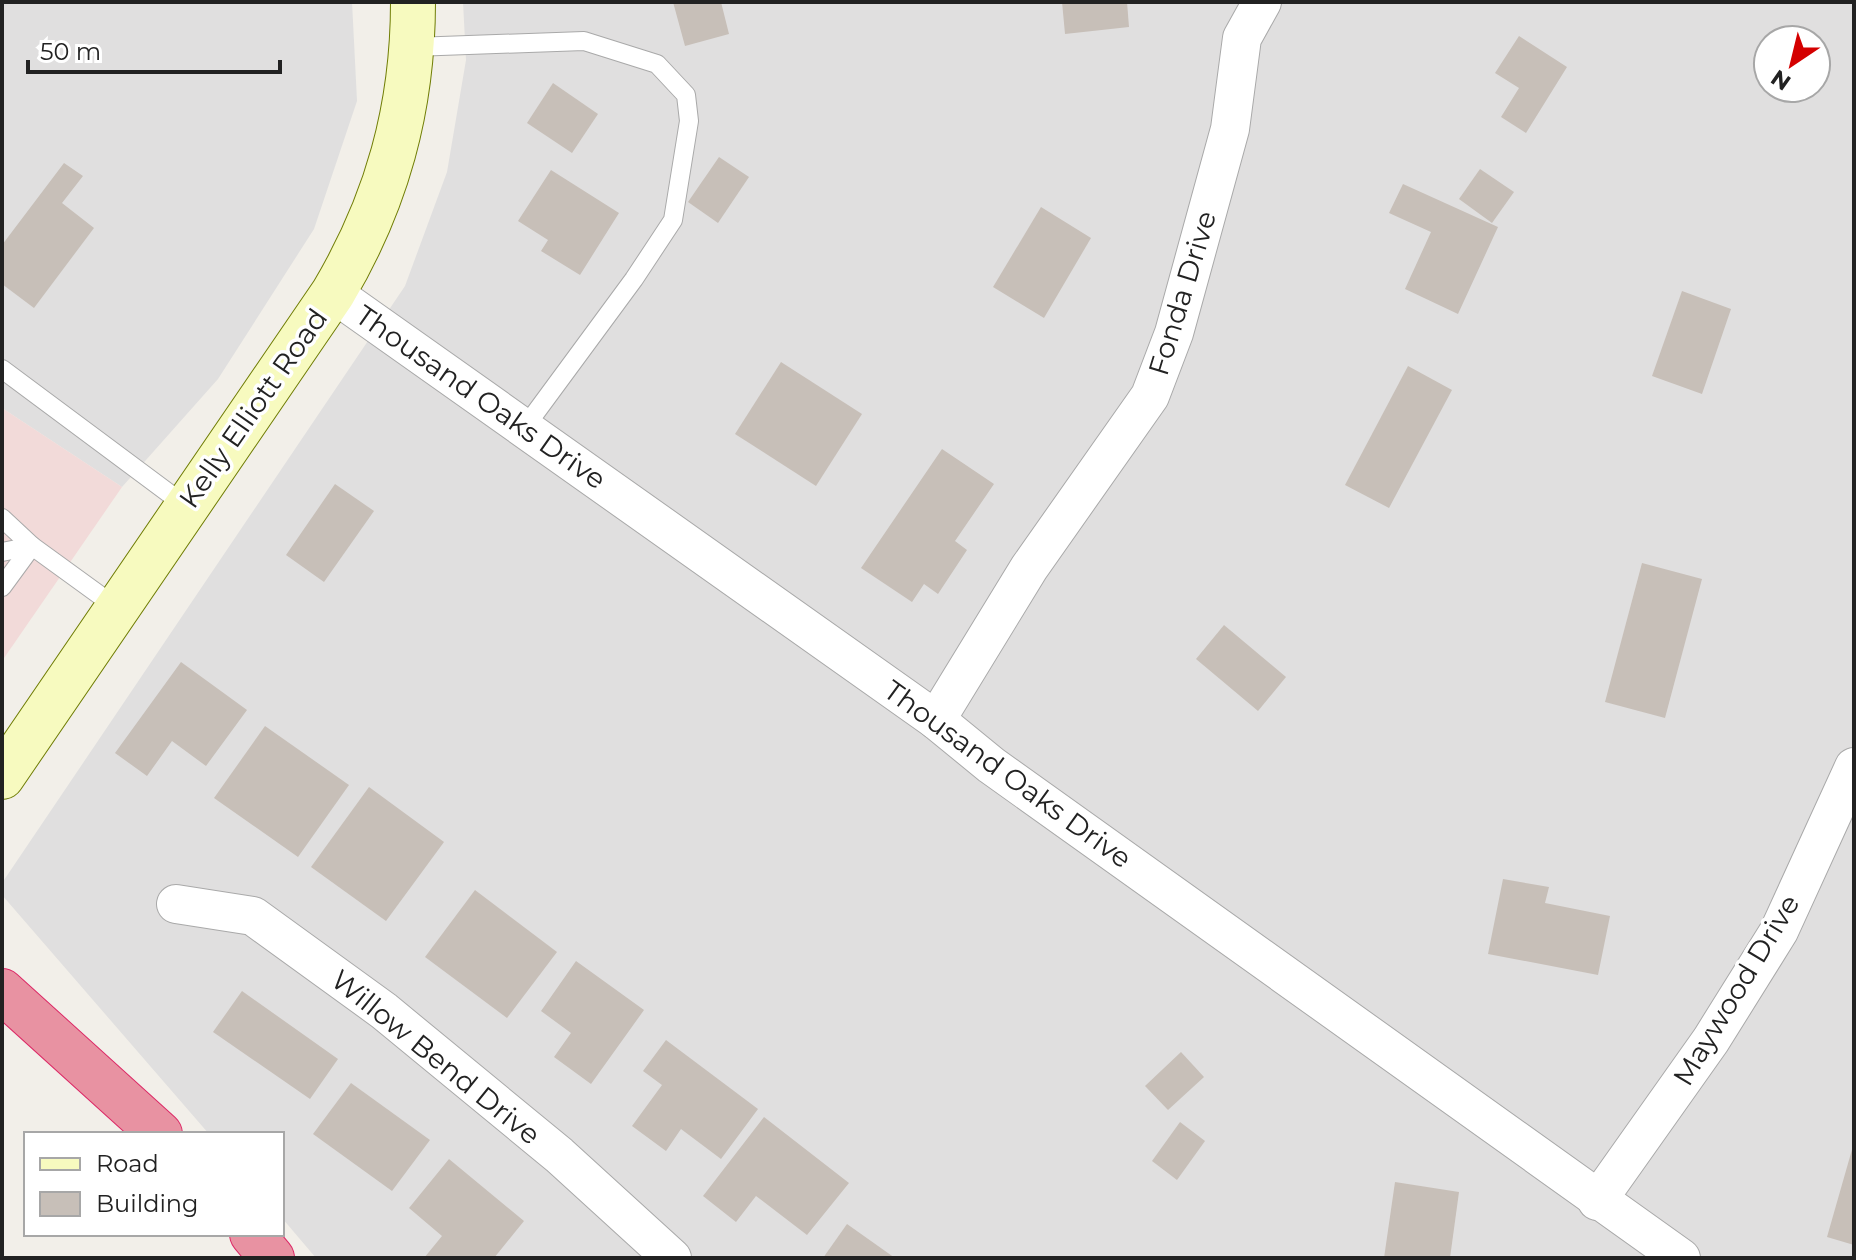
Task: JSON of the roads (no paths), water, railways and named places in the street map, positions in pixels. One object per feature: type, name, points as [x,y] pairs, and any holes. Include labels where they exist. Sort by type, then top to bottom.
[{"type":"highway","points":[[2,991],[158,1132]]},
{"type":"highway","points":[[254,1236],[272,1258]]},
{"type":"street","name":"Kelly Elliott Road","points":[[2,777],[333,293],[362,244],[397,151],[413,47],[413,2]]},
{"type":"street","name":"Fonda Drive","points":[[936,720],[1029,568],[1150,396],[1174,333],[1230,129],[1242,38],[1262,2]]},
{"type":"street","name":"Thousand Oaks Drive","points":[[333,293],[936,720],[991,765],[1597,1201],[1681,1258]]},
{"type":"street","name":"Maywood Drive","points":[[1597,1201],[1711,1040],[1779,931],[1854,767]]},
{"type":"street","name":"Willow Bend Drive","points":[[176,904],[253,916],[384,1011],[559,1155],[672,1258]]},
{"type":"lane","points":[[413,47],[584,41],[657,64],[686,95],[689,121],[673,220],[634,279],[525,427]]},
{"type":"lane","points":[[2,369],[186,506]]},
{"type":"lane","points":[[2,518],[32,546],[116,607]]},
{"type":"lane","points":[[2,552],[32,546]]},
{"type":"lane","points":[[2,587],[32,546]]}]
